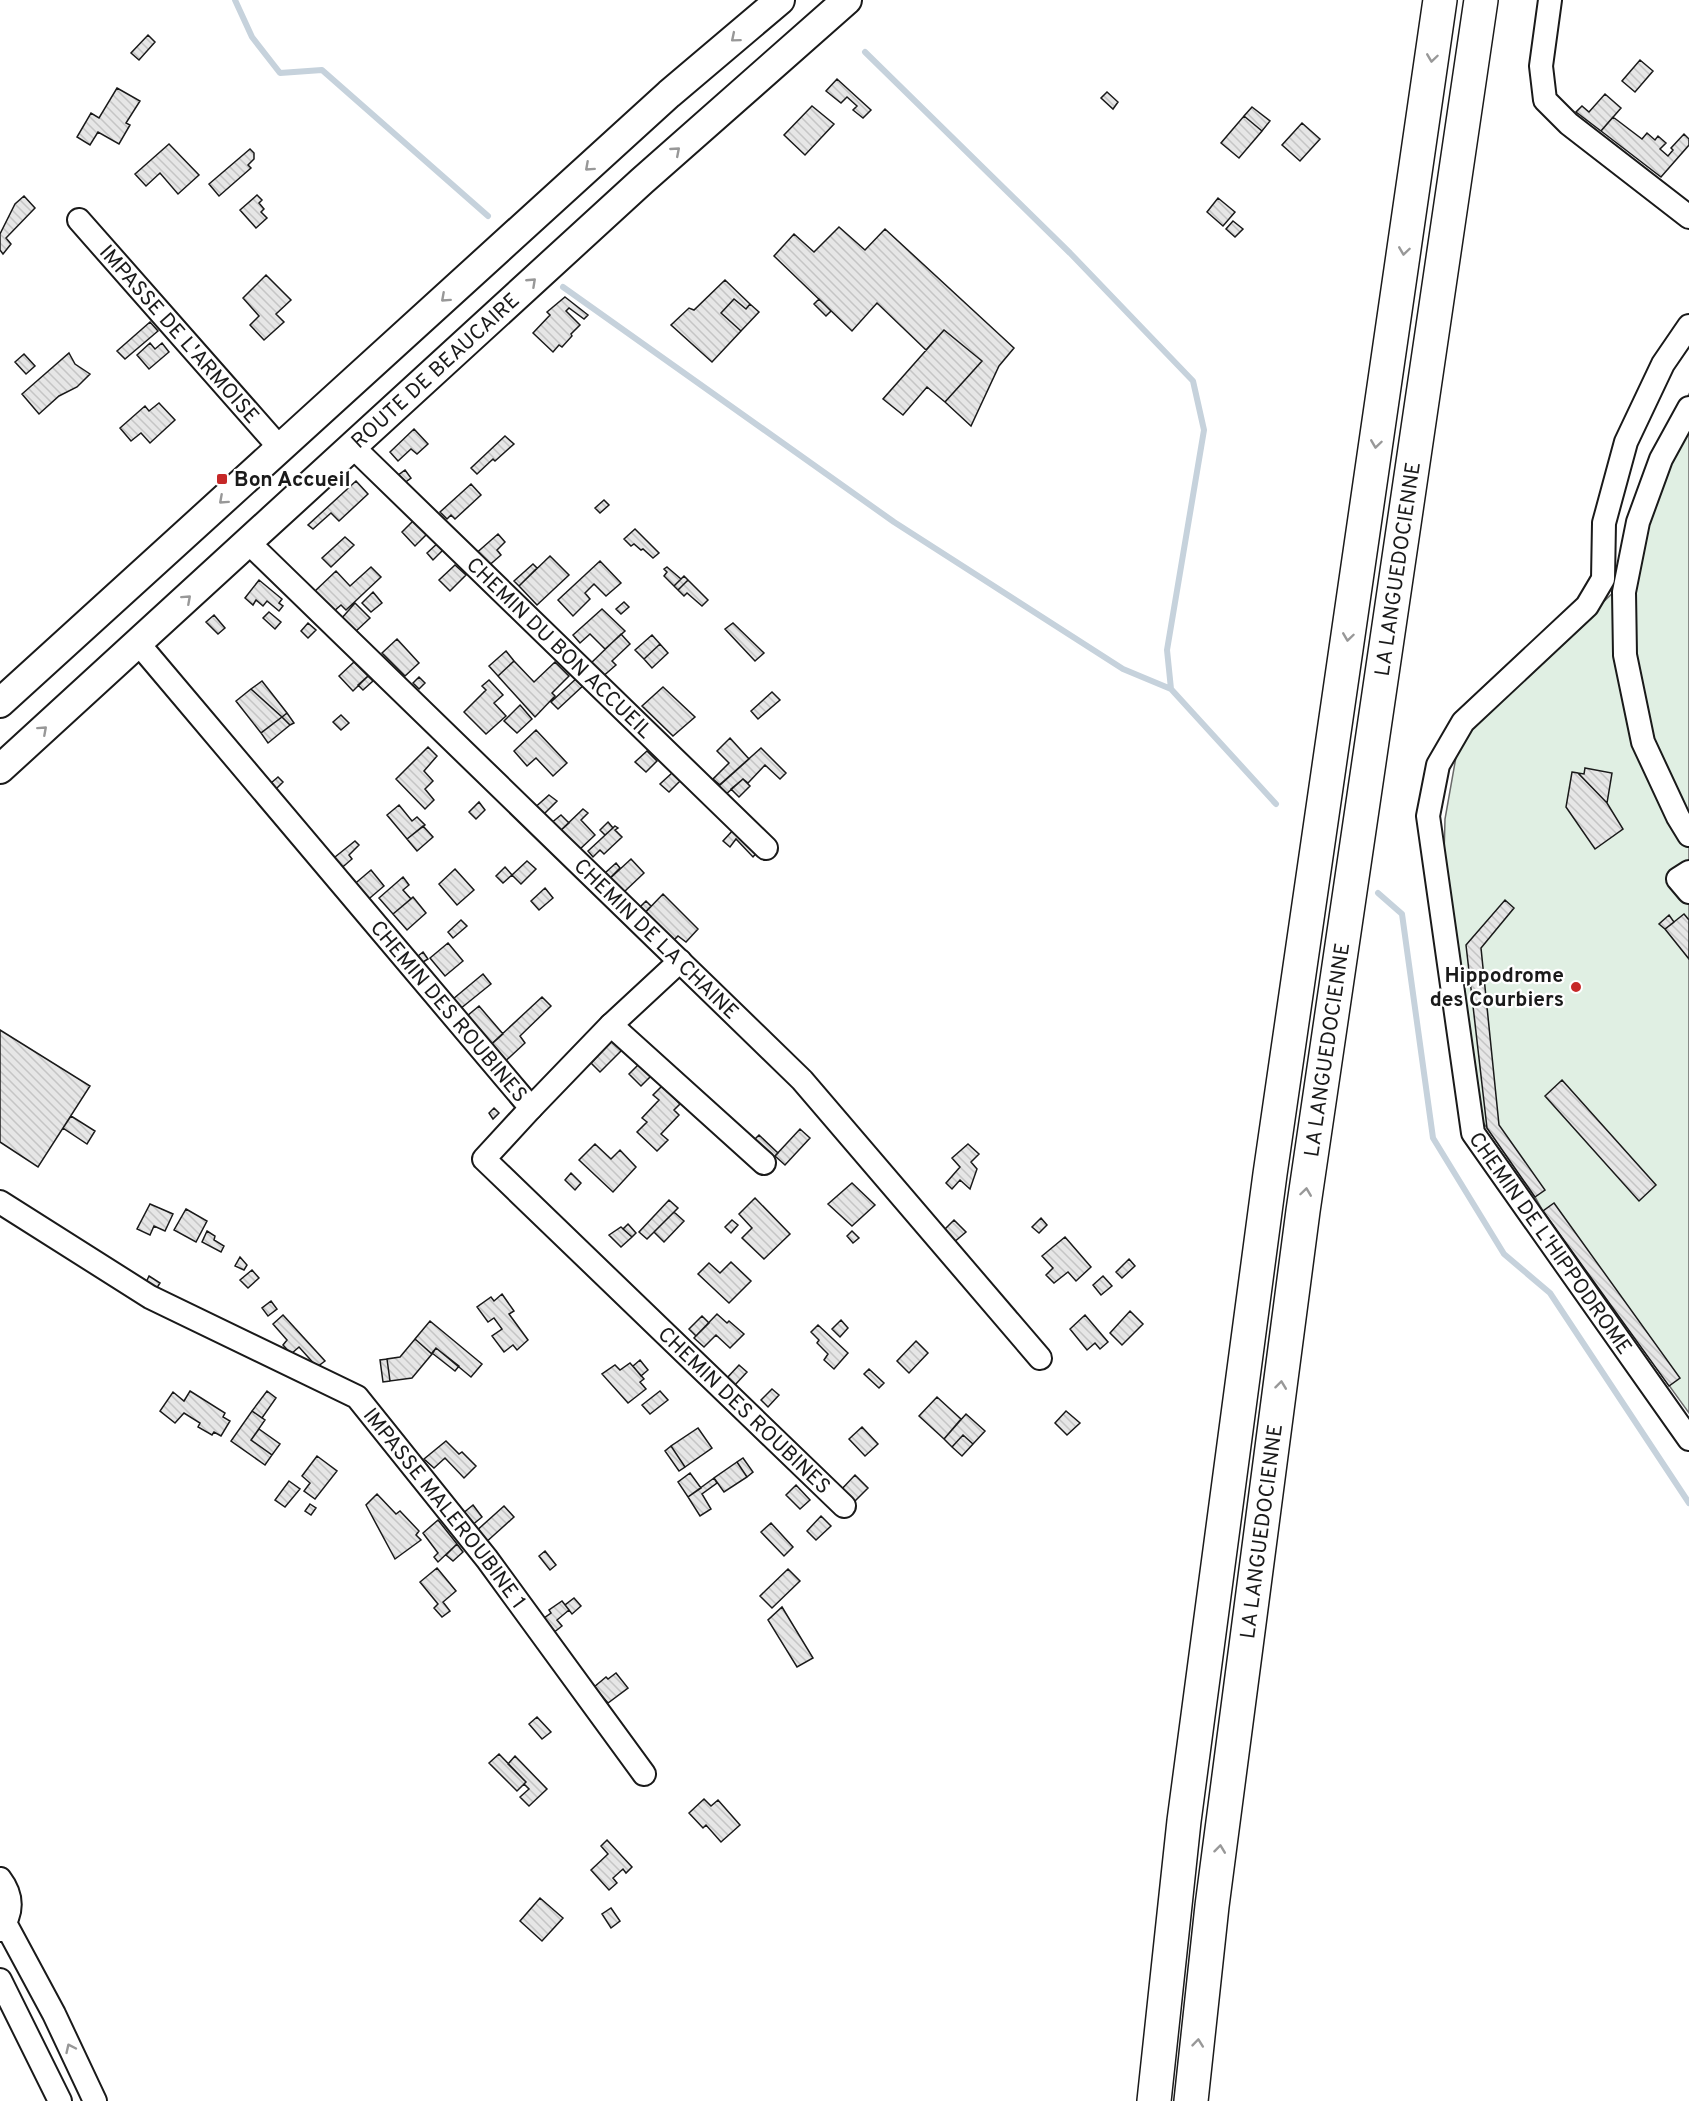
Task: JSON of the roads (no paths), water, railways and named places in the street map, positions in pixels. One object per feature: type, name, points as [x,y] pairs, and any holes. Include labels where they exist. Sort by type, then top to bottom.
[{"type":"highway","name":"LA LANGUEDOCIENNE","points":[[1154,2101],[1184,1821],[1270,1174],[1440,0]]},
{"type":"highway","name":"LA LANGUEDOCIENNE","points":[[1191,2101],[1212,1906],[1303,1211],[1481,0]]},
{"type":"main road","points":[[0,703],[669,94],[780,0]]},
{"type":"main road","name":"ROUTE DE BEAUCAIRE","points":[[0,769],[642,182],[847,0]]},
{"type":"street","points":[[1550,0],[1541,66],[1545,100],[1569,124],[1689,217]]},
{"type":"street","name":"IMPASSE DE L'ARMOISE","points":[[79,220],[279,448]]},
{"type":"street","name":"CHEMIN DE L'HIPPODROME","points":[[1689,326],[1664,364],[1626,442],[1604,523],[1604,579],[1587,606],[1463,722],[1438,765],[1428,816],[1473,1133],[1689,1439]]},
{"type":"street","points":[[1689,408],[1661,459],[1638,522],[1624,592],[1625,655],[1643,742],[1678,817],[1689,835]]},
{"type":"street","name":"CHEMIN DU BON ACCUEIL","points":[[353,447],[766,848]]},
{"type":"street","name":"CHEMIN DE LA CHAINE","points":[[249,543],[802,1080],[1040,1358]]},
{"type":"street","name":"CHEMIN DES ROUBINES","points":[[138,643],[531,1108],[484,1159],[844,1506]]},
{"type":"street","points":[[0,692],[38,667]]},
{"type":"street","points":[[1689,872],[1678,879],[1689,892]]},
{"type":"street","points":[[531,1108],[611,1025],[680,961]]},
{"type":"street","points":[[611,1025],[764,1163]]},
{"type":"street","name":"IMPASSE MALEROUBINE 1","points":[[0,1202],[150,1297],[357,1397],[487,1559],[644,1774]]},
{"type":"street","points":[[0,1879],[7,1889],[10,1901],[10,1913],[3,1927],[54,2014],[95,2101]]},
{"type":"street","points":[[0,1980],[60,2101]]},
{"type":"waterway","points":[[235,0],[252,37],[280,73],[322,70],[488,216]]},
{"type":"waterway","points":[[865,52],[1070,253],[1193,381],[1204,430],[1167,650],[1171,689],[1276,804]]},
{"type":"waterway","points":[[563,287],[894,522],[1123,669],[1171,689]]},
{"type":"waterway","points":[[1378,893],[1402,914],[1433,1138],[1504,1254],[1550,1293],[1689,1503]]},
{"type":"place","name":"Bon Accueil","points":[[222,479]]},
{"type":"place","name":"Hippodrome des Courbiers","points":[[1576,987]]}]
